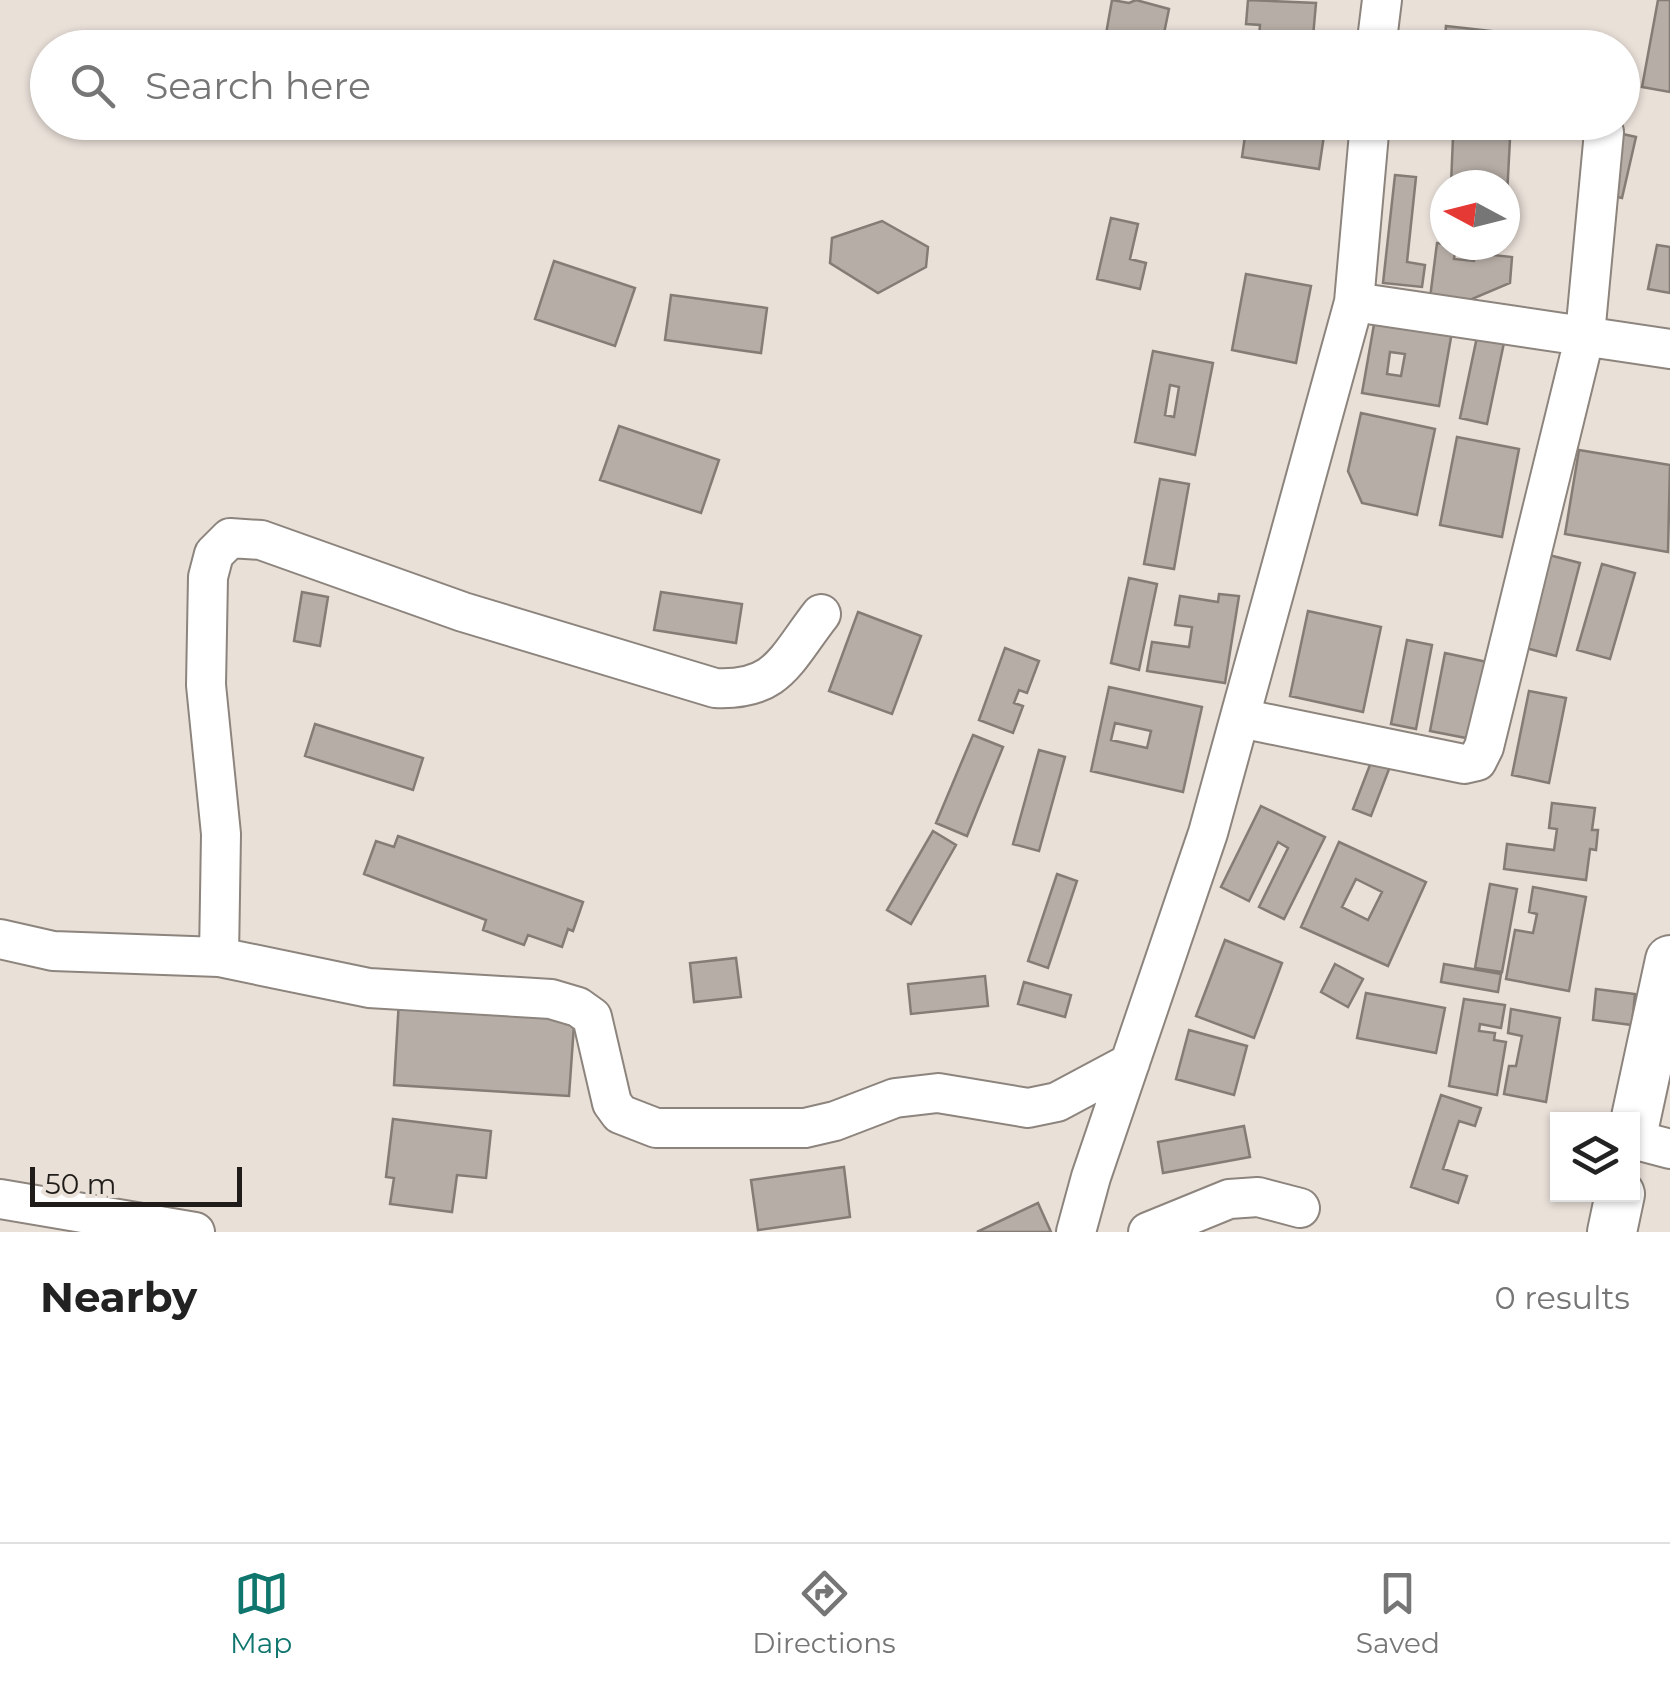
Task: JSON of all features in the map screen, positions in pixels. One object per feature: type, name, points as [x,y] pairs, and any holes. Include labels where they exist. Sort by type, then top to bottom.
[{"type":"main road","points":[[1638,1112],[1670,960]]},
{"type":"main road","points":[[1612,1232],[1618,1202]]},
{"type":"street","points":[[1378,30],[1382,0]]},
{"type":"street","points":[[1079,1231],[1091,1177],[1208,832],[1354,302],[1368,140]]},
{"type":"street","points":[[1240,718],[1464,764],[1477,761],[1484,748],[1585,335],[1603,140]]},
{"type":"street","points":[[1354,302],[1670,348]]},
{"type":"street","points":[[219,957],[221,834],[206,685],[208,577],[214,554],[230,538],[261,540],[463,612],[715,688],[743,690],[769,680],[820,614]]},
{"type":"street","points":[[0,939],[53,951],[219,957],[369,988],[551,999],[592,1016],[612,1103],[620,1114],[656,1128],[805,1128],[895,1098],[938,1093],[1028,1108],[1056,1102],[1130,1063]]},
{"type":"street","points":[[1640,1140],[1670,1148]]},
{"type":"street","points":[[1148,1232],[1229,1199],[1258,1197],[1300,1208]]},
{"type":"street","points":[[0,1199],[195,1232]]},
{"type":"building","points":[[1112,0],[1136,0],[1169,9],[1165,30],[1107,30]]},
{"type":"building","points":[[1248,0],[1316,3],[1314,30],[1260,30],[1260,25],[1246,24]]},
{"type":"building","points":[[1658,0],[1670,0],[1670,92],[1642,87]]},
{"type":"building","points":[[1446,26],[1483,30],[1446,30]]},
{"type":"building","points":[[1244,140],[1323,140],[1319,169],[1242,157]]},
{"type":"building","points":[[1453,140],[1510,140],[1508,170],[1452,170]]},
{"type":"building","points":[[1612,140],[1635,140],[1622,198],[1600,193]]},
{"type":"building","points":[[1395,175],[1416,177],[1407,262],[1425,265],[1422,287],[1383,283]]},
{"type":"building","points":[[1111,218],[1138,224],[1130,259],[1146,263],[1140,289],[1097,279]]},
{"type":"building","points":[[882,221],[928,247],[926,267],[878,293],[830,263],[832,238]]},
{"type":"building","points":[[1657,245],[1670,247],[1670,293],[1648,289]]},
{"type":"building","points":[[1435,260],[1512,260],[1510,283],[1465,302],[1430,298]]},
{"type":"building","points":[[554,261],[635,288],[615,346],[535,319]]},
{"type":"building","points":[[1246,274],[1311,286],[1296,363],[1232,350]]},
{"type":"building","points":[[671,295],[767,308],[761,353],[665,340]]},
{"type":"building","points":[[1376,313],[1453,326],[1439,406],[1362,393]],"holes":[[[1390,352],[1405,354],[1401,376],[1387,374]]]},
{"type":"building","points":[[1478,332],[1505,338],[1487,424],[1460,418]]},
{"type":"building","points":[[1153,351],[1213,363],[1195,455],[1135,442]],"holes":[[[1170,385],[1179,387],[1174,417],[1165,415]]]},
{"type":"building","points":[[1361,413],[1435,429],[1417,515],[1362,503],[1348,471]]},
{"type":"building","points":[[619,426],[719,460],[701,513],[600,480]]},
{"type":"building","points":[[1457,437],[1519,449],[1502,537],[1440,525]]},
{"type":"building","points":[[1579,450],[1670,465],[1668,552],[1565,534]]},
{"type":"building","points":[[1160,479],[1189,484],[1174,569],[1144,564]]},
{"type":"building","points":[[1549,555],[1580,563],[1556,656],[1526,648]]},
{"type":"building","points":[[1602,564],[1635,573],[1610,659],[1577,650]]},
{"type":"building","points":[[1129,578],[1157,584],[1139,670],[1111,663]]},
{"type":"building","points":[[302,592],[328,597],[320,646],[294,641]]},
{"type":"building","points":[[661,592],[742,604],[736,643],[654,630]]},
{"type":"building","points":[[1219,594],[1239,596],[1225,683],[1147,671],[1152,642],[1189,647],[1192,627],[1175,625],[1180,596],[1218,602]]},
{"type":"building","points":[[1308,611],[1381,627],[1363,712],[1290,696]]},
{"type":"building","points":[[858,612],[921,636],[892,714],[829,691]]},
{"type":"building","points":[[1407,640],[1432,645],[1416,729],[1391,724]]},
{"type":"building","points":[[1005,648],[1039,661],[1027,693],[1019,690],[1014,703],[1023,706],[1013,733],[979,720]]},
{"type":"building","points":[[1445,653],[1487,662],[1471,739],[1430,731]]},
{"type":"building","points":[[1109,687],[1202,707],[1183,792],[1091,771]],"holes":[[[1115,723],[1151,731],[1147,748],[1111,740]]]},
{"type":"building","points":[[1529,691],[1566,698],[1549,783],[1512,775]]},
{"type":"building","points":[[315,724],[423,758],[413,790],[305,756]]},
{"type":"building","points":[[973,735],[1003,747],[967,836],[936,823]]},
{"type":"building","points":[[1039,750],[1065,757],[1039,851],[1013,844]]},
{"type":"building","points":[[1373,757],[1391,764],[1371,816],[1353,809]]},
{"type":"building","points":[[1552,803],[1595,808],[1592,830],[1598,830],[1596,850],[1590,849],[1586,880],[1504,869],[1507,844],[1554,850],[1557,829],[1549,828]]},
{"type":"building","points":[[1261,806],[1325,837],[1284,919],[1259,907],[1288,848],[1278,842],[1249,901],[1221,887]]},
{"type":"building","points":[[933,831],[956,845],[911,924],[887,910]]},
{"type":"building","points":[[398,836],[583,902],[573,931],[568,929],[562,947],[528,935],[524,945],[483,930],[486,920],[364,874],[376,841],[394,847]]},
{"type":"building","points":[[1339,842],[1426,882],[1388,966],[1301,927]],"holes":[[[1356,879],[1382,892],[1368,920],[1342,907]]]},
{"type":"building","points":[[1057,874],[1077,881],[1048,968],[1028,961]]},
{"type":"building","points":[[1490,884],[1517,889],[1502,972],[1475,968]]},
{"type":"building","points":[[1533,887],[1586,897],[1569,991],[1506,979],[1515,930],[1533,933],[1537,914],[1529,912]]},
{"type":"building","points":[[1225,940],[1282,963],[1254,1038],[1196,1016]]},
{"type":"building","points":[[736,958],[741,997],[694,1002],[690,963]]},
{"type":"building","points":[[1335,964],[1363,979],[1348,1007],[1321,992]]},
{"type":"building","points":[[1444,964],[1501,974],[1498,992],[1441,982]]},
{"type":"building","points":[[985,976],[988,1006],[911,1014],[908,984]]},
{"type":"building","points":[[1024,982],[1071,995],[1065,1017],[1018,1004]]},
{"type":"building","points":[[1596,989],[1635,994],[1632,1025],[1593,1020]]},
{"type":"building","points":[[1366,993],[1445,1008],[1436,1053],[1357,1038]]},
{"type":"building","points":[[1464,999],[1505,1005],[1501,1028],[1480,1024],[1479,1031],[1495,1033],[1494,1040],[1506,1042],[1497,1095],[1449,1086]]},
{"type":"building","points":[[399,1000],[575,1011],[569,1096],[394,1085]]},
{"type":"building","points":[[1511,1009],[1560,1018],[1546,1102],[1504,1094],[1509,1066],[1516,1066],[1522,1036],[1508,1033]]},
{"type":"building","points":[[1189,1030],[1247,1046],[1234,1095],[1176,1079]]},
{"type":"building","points":[[1441,1095],[1481,1108],[1475,1126],[1459,1121],[1443,1169],[1467,1176],[1458,1203],[1411,1187]]},
{"type":"building","points":[[393,1119],[491,1131],[486,1178],[457,1175],[452,1212],[390,1204],[394,1178],[386,1177]]},
{"type":"building","points":[[1244,1126],[1250,1157],[1163,1173],[1158,1142]]},
{"type":"building","points":[[844,1167],[850,1217],[758,1230],[751,1180]]},
{"type":"building","points":[[1038,1203],[1051,1232],[977,1232]]}]
